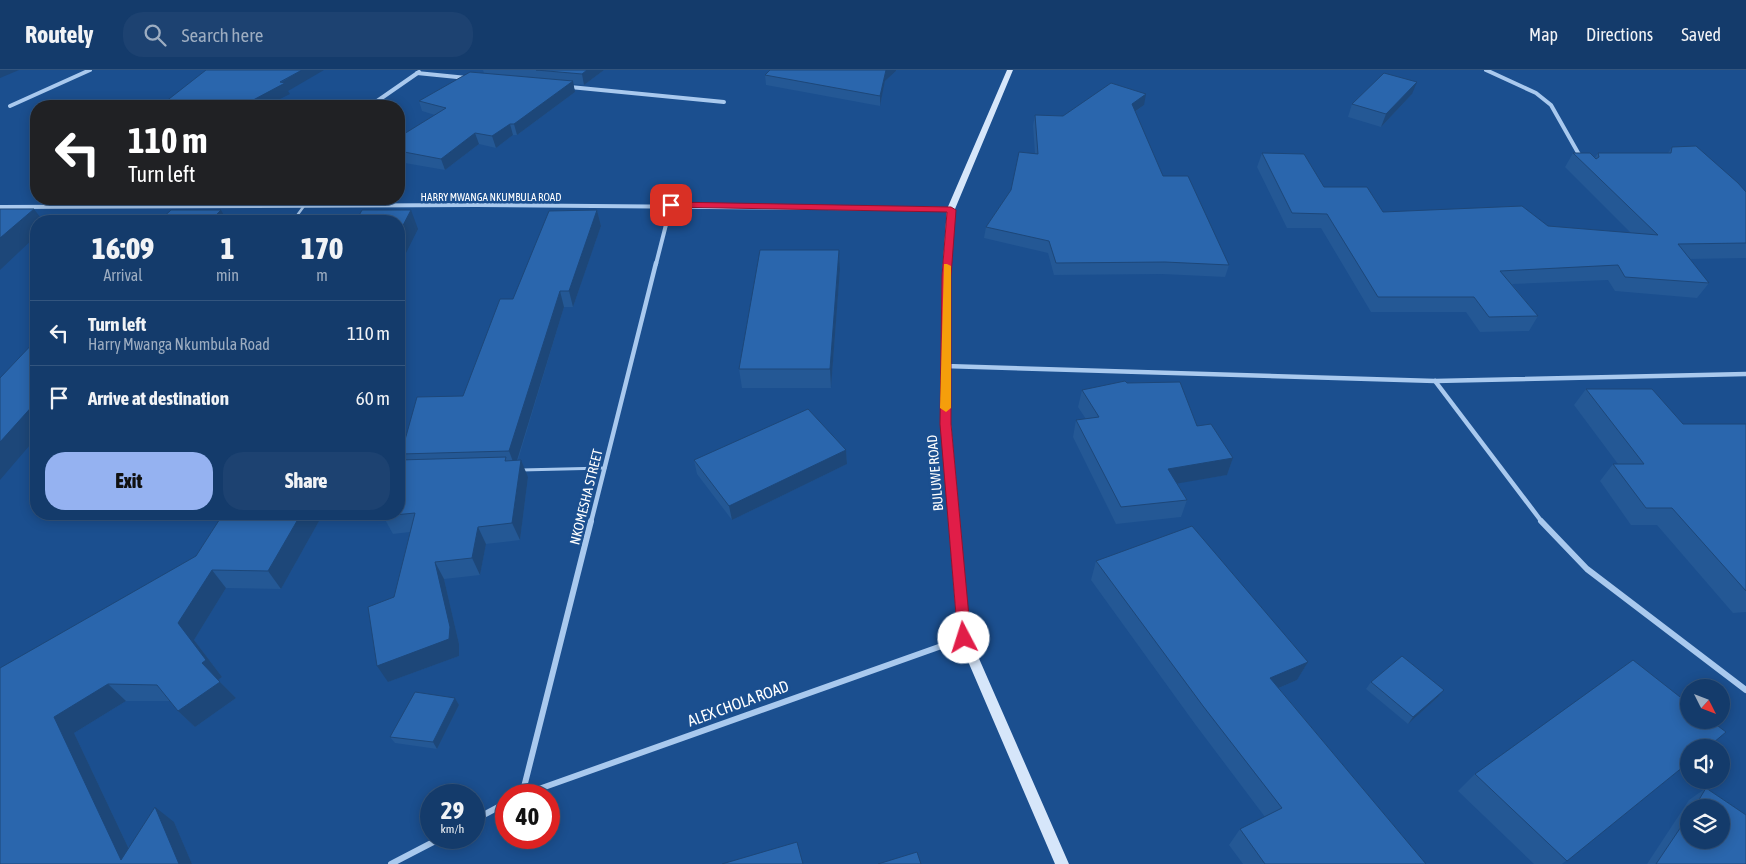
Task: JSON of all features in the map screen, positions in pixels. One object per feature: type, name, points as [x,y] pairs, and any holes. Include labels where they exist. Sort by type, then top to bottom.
[{"type":"street","points":[[10,106],[90,70]]},
{"type":"street","points":[[379,100],[421,70]]},
{"type":"street","name":"BULUWE ROAD","points":[[1010,70],[951,210],[946,276],[946,424],[964,638],[1062,864]]},
{"type":"street","points":[[1486,70],[1536,94],[1551,105],[1582,161]]},
{"type":"street","points":[[417,73],[477,78]]},
{"type":"street","points":[[566,87],[724,102]]},
{"type":"street","name":"HARRY MWANGA NKUMBULA ROAD","points":[[0,207],[155,205]]},
{"type":"street","name":"HARRY MWANGA NKUMBULA ROAD","points":[[268,205],[671,205],[951,210]]},
{"type":"street","name":"NKOMESHA STREET","points":[[525,784],[671,205]]},
{"type":"street","points":[[945,366],[1435,380],[1746,374]]},
{"type":"street","points":[[1435,380],[1560,544],[1587,568],[1746,690]]},
{"type":"street","name":"ALEX CHOLA ROAD","points":[[553,784],[964,638]]},
{"type":"street","points":[[391,864],[420,849]]},
{"type":"lane","points":[[297,215],[304,206]]},
{"type":"lane","points":[[516,470],[605,468]]},
{"type":"building","points":[[206,70],[302,70],[280,82],[285,83],[253,100],[168,100]]},
{"type":"building","points":[[536,70],[587,70],[582,74]]},
{"type":"building","points":[[770,70],[886,70],[880,96],[765,75]]},
{"type":"building","points":[[470,72],[573,81],[514,124],[510,124],[492,136],[475,133],[441,159],[405,152],[405,133],[446,108],[419,101]]},
{"type":"building","points":[[1384,73],[1417,82],[1386,114],[1352,104]]},
{"type":"building","points":[[1111,83],[1146,94],[1132,104],[1163,176],[1188,176],[1229,265],[1165,262],[1056,263],[1049,241],[986,227],[1011,190],[1019,152],[1038,154],[1035,115],[1063,116]]},
{"type":"building","points":[[1696,146],[1746,192],[1746,243],[1678,244],[1709,283],[1625,277],[1618,265],[1500,271],[1538,316],[1489,317],[1474,297],[1378,297],[1327,214],[1292,213],[1262,153],[1304,154],[1324,187],[1367,187],[1383,212],[1522,206],[1548,226],[1658,235],[1573,153],[1590,153],[1596,159],[1599,157],[1598,153],[1671,153],[1672,147]]},
{"type":"building","points":[[0,209],[34,209],[0,238]]},
{"type":"building","points":[[171,210],[221,210],[216,215],[166,215]]},
{"type":"building","points":[[362,210],[411,210],[405,222],[405,215],[359,215]]},
{"type":"building","points":[[597,210],[569,291],[560,291],[509,451],[405,454],[405,440],[417,397],[463,396],[500,299],[513,299],[549,211]]},
{"type":"building","points":[[760,250],[839,250],[830,369],[739,369]]},
{"type":"building","points":[[30,346],[30,409],[0,442],[0,378]]},
{"type":"building","points":[[1125,381],[1127,383],[1180,382],[1197,426],[1211,424],[1233,458],[1168,469],[1187,500],[1121,507],[1076,420],[1099,417],[1082,390]]},
{"type":"building","points":[[1586,389],[1652,389],[1683,424],[1746,424],[1746,591],[1672,508],[1646,508],[1613,464],[1644,464]]},
{"type":"building","points":[[808,409],[846,450],[729,506],[694,460]]},
{"type":"building","points":[[506,457],[505,461],[521,460],[512,523],[478,527],[472,558],[435,562],[450,627],[449,639],[377,666],[368,607],[394,597],[415,513],[405,514],[405,460]]},
{"type":"building","points":[[219,520],[298,520],[268,571],[212,570],[178,623],[206,660],[202,663],[220,682],[178,711],[157,685],[108,684],[54,717],[121,860],[155,807],[179,864],[0,864],[0,668],[196,556]]},
{"type":"building","points":[[1192,526],[1308,662],[1270,678],[1426,864],[1265,864],[1240,829],[1282,808],[1203,706],[1096,561]]},
{"type":"building","points":[[1402,656],[1444,690],[1413,717],[1371,682]]},
{"type":"building","points":[[1633,660],[1680,697],[1680,729],[1722,729],[1726,732],[1718,739],[1680,739],[1680,769],[1567,861],[1475,774]]},
{"type":"building","points":[[415,692],[455,698],[433,742],[390,737]]},
{"type":"building","points":[[1705,789],[1707,789],[1722,799],[1699,799]]},
{"type":"building","points":[[1730,804],[1746,815],[1746,864],[1656,864],[1680,828],[1680,849],[1730,849]]},
{"type":"building","points":[[797,842],[803,864],[722,864]]},
{"type":"building","points":[[917,852],[921,864],[878,864]]},
{"type":"slow traffic","points":[[946,408],[947,266]]},
{"type":"route","points":[[671,205],[951,210],[946,276],[946,424],[964,638]]}]
